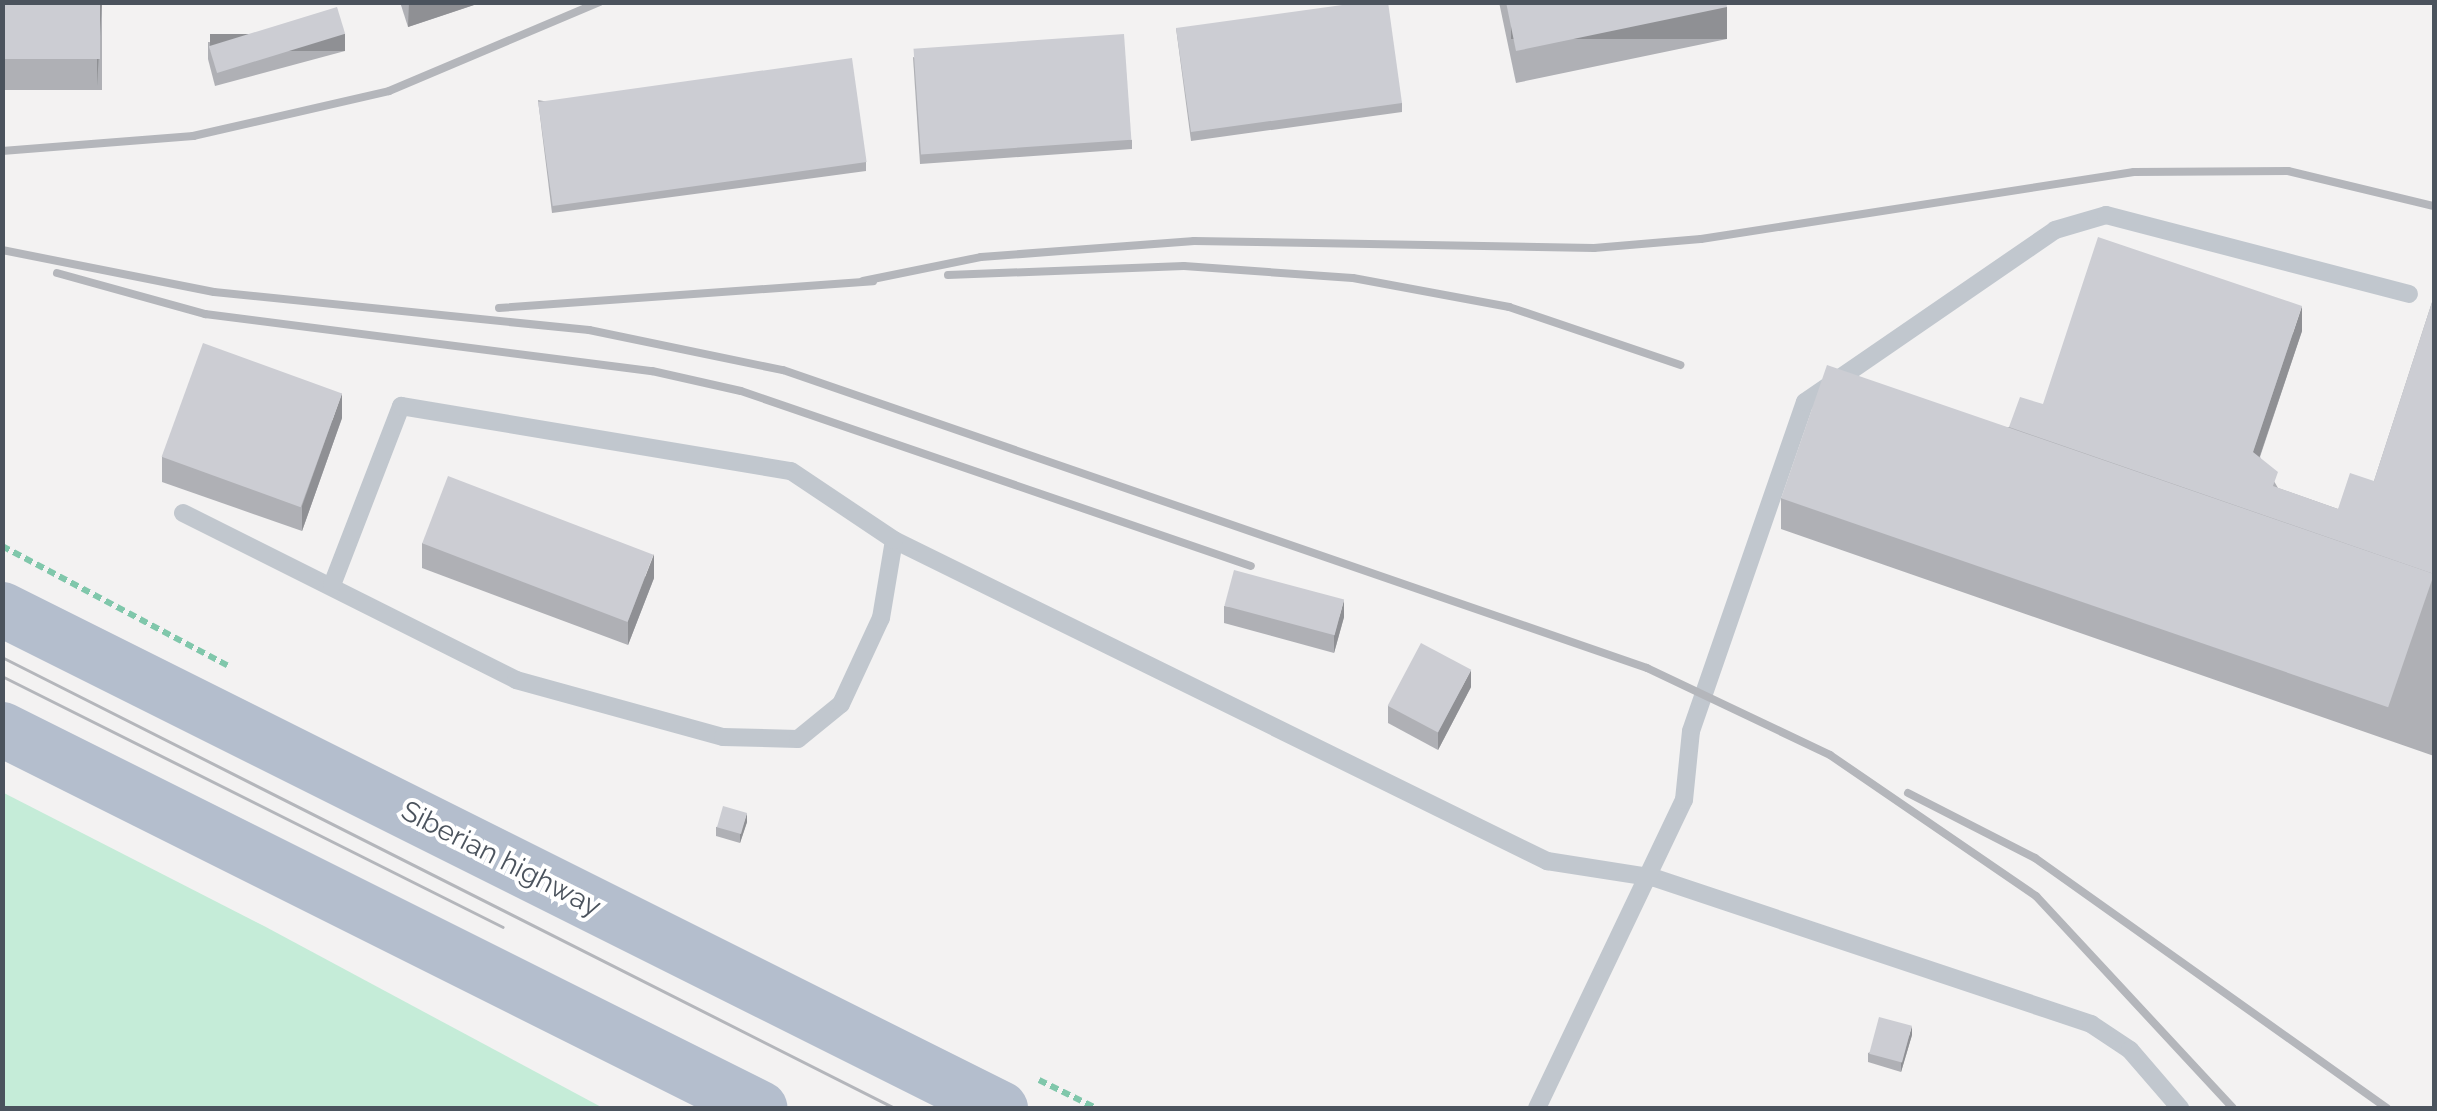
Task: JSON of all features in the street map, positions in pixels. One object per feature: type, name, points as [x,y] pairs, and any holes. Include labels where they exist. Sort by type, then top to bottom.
[{"type":"main road","name":"Siberian highway","points":[[2,610],[1000,1108]]},
{"type":"main road","points":[[2,728],[760,1108]]},
{"type":"lane","points":[[1538,1108],[1628,914],[1654,878],[1684,800],[1691,732],[1805,402],[2056,230],[2106,215],[2409,294]]},
{"type":"lane","points":[[332,585],[400,406],[791,470],[894,540],[1546,861],[1654,878],[2092,1024],[2130,1050],[2180,1108]]},
{"type":"lane","points":[[183,513],[516,680],[723,736],[798,739],[842,704],[881,618],[894,540]]},
{"type":"green space","points":[[2,792],[264,926],[603,1108],[3,1108]]},
{"type":"building","points":[[2,2],[100,2],[100,59],[2,59]]},
{"type":"building","points":[[1388,2],[1402,103],[1191,132],[1176,28]]},
{"type":"building","points":[[1506,2],[1726,2],[1727,7],[1516,51]]},
{"type":"building","points":[[337,7],[345,34],[217,73],[209,46]]},
{"type":"building","points":[[1124,34],[1131,140],[921,154],[914,49]]},
{"type":"building","points":[[852,58],[867,162],[553,206],[538,102]]},
{"type":"building","points":[[2098,237],[2302,306],[2253,452],[2278,472],[2273,486],[2338,509],[2350,473],[2374,481],[2434,296],[2434,574],[2009,427],[2020,397],[2043,404]]},
{"type":"building","points":[[203,343],[342,394],[301,507],[162,457]]},
{"type":"building","points":[[1827,365],[2434,574],[2388,707],[1781,498]]},
{"type":"building","points":[[448,476],[653,555],[628,622],[422,543]]},
{"type":"building","points":[[1234,570],[1344,600],[1335,635],[1224,606]]},
{"type":"building","points":[[1421,643],[1471,670],[1438,732],[1388,706]]},
{"type":"building","points":[[723,806],[747,813],[741,834],[717,827]]},
{"type":"building","points":[[1879,1017],[1912,1026],[1902,1063],[1869,1054]]},
{"type":"tram line","points":[[2,657],[895,1108]]},
{"type":"tram line","points":[[2,676],[503,927]]},
{"type":"railway","points":[[2,151],[193,136],[389,91],[600,2]]},
{"type":"railway","points":[[863,281],[981,257],[1194,241],[1594,248],[1701,239],[2134,172],[2288,171],[2434,206]]},
{"type":"railway","points":[[2,250],[214,292],[589,330],[783,370],[1647,668],[1830,755],[2036,896],[2233,1108]]},
{"type":"railway","points":[[948,275],[1184,266],[1353,278],[1509,307],[1680,365]]},
{"type":"railway","points":[[57,273],[205,314],[652,371],[741,391],[1251,566]]},
{"type":"railway","points":[[499,308],[873,281]]},
{"type":"railway","points":[[1908,793],[2035,858],[2387,1108]]}]
